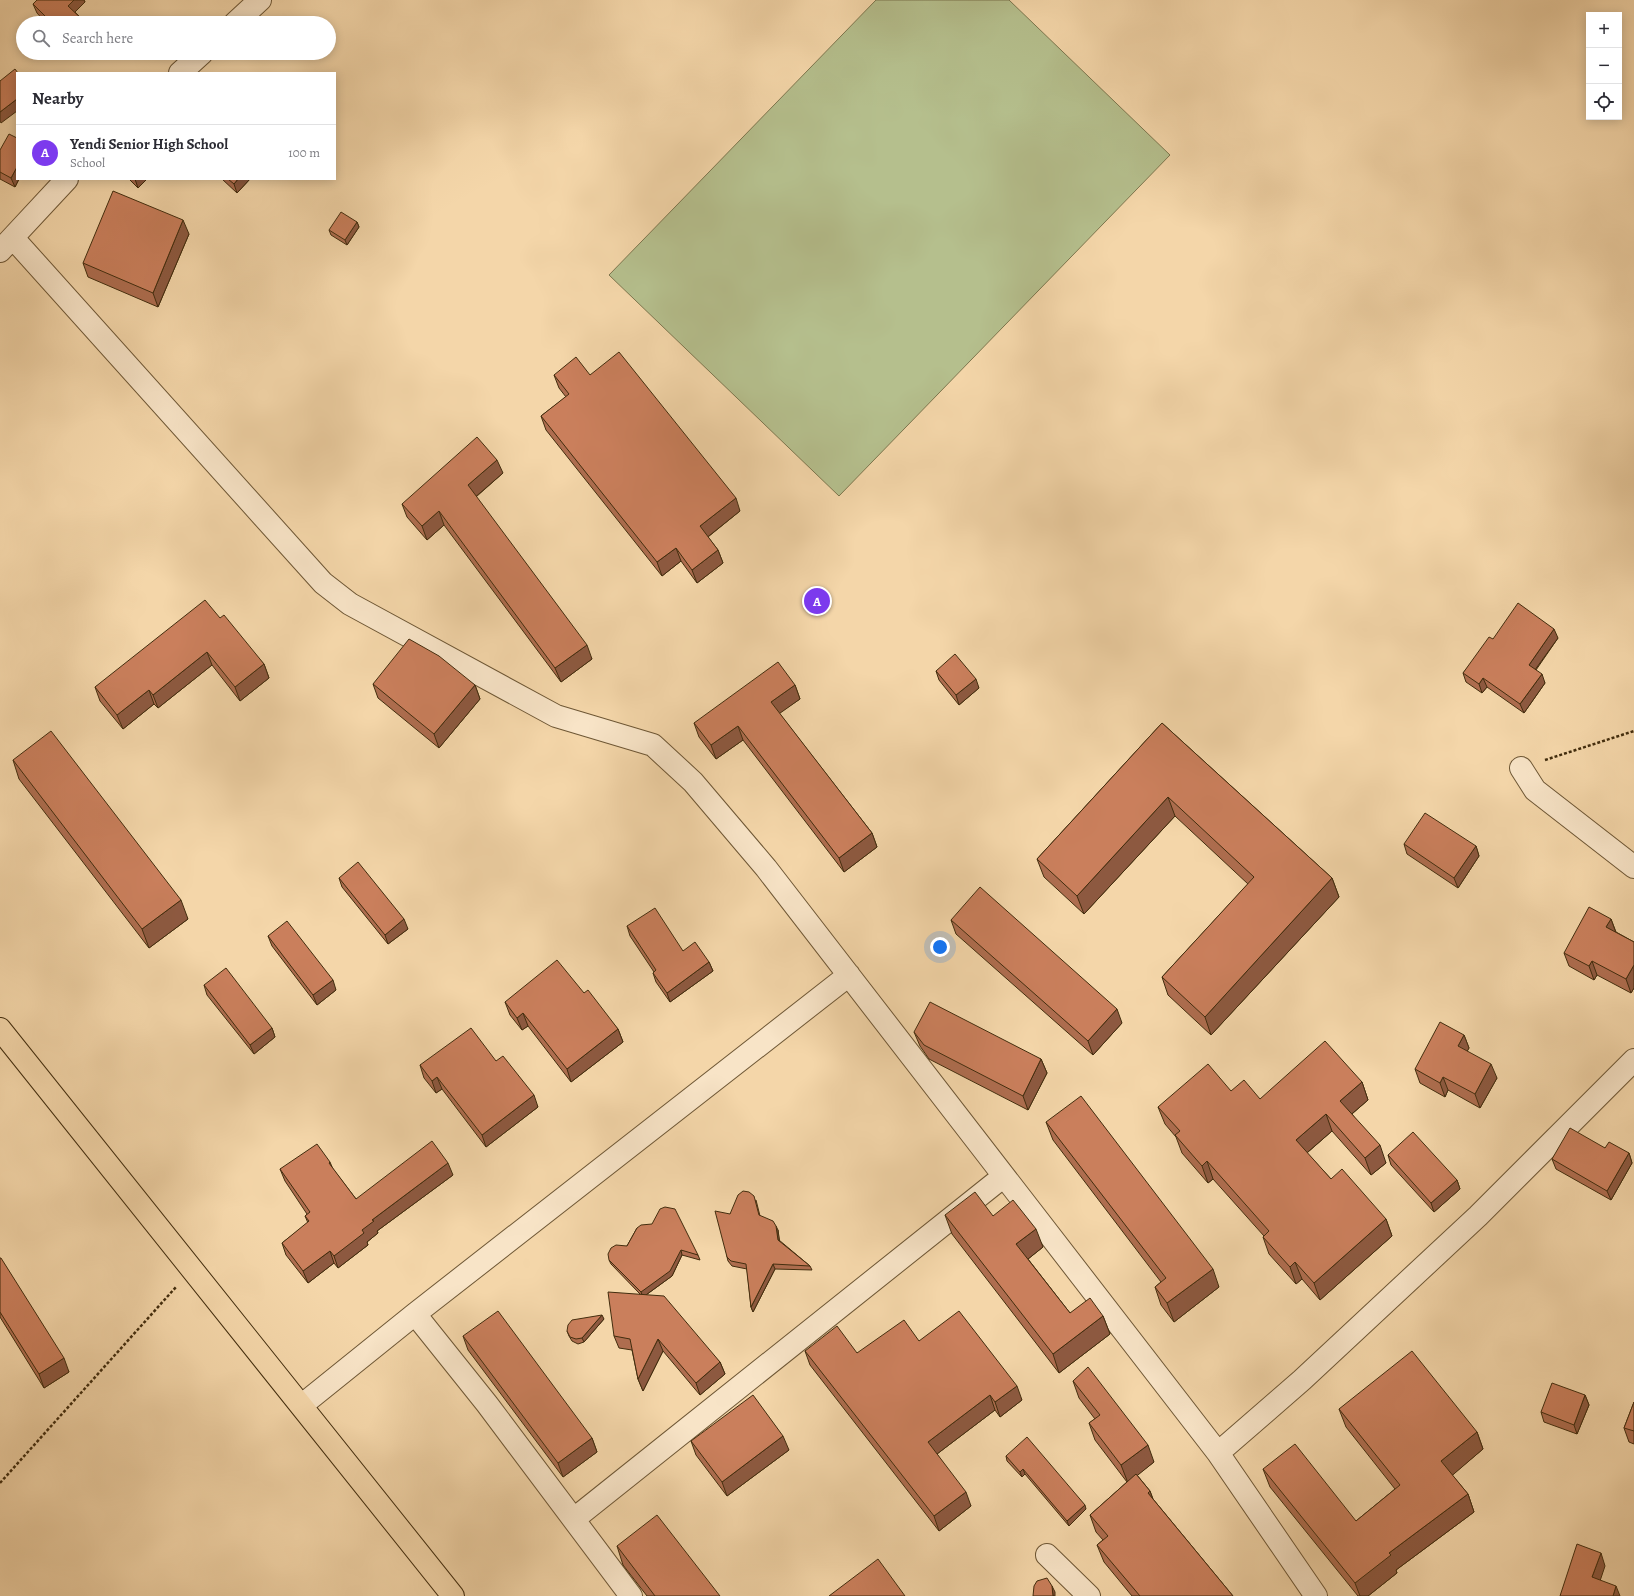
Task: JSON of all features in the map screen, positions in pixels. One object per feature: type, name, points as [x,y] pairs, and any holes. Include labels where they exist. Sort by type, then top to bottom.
[{"type":"main road","points":[[0,1029],[302,1405],[453,1596]]},
{"type":"street","points":[[243,16],[260,0]]},
{"type":"street","points":[[181,72],[194,60]]},
{"type":"street","points":[[66,180],[7,244],[323,583],[350,604],[556,716],[654,745],[692,782],[766,868],[1218,1453],[1316,1596]]},
{"type":"street","points":[[1521,768],[1535,790],[1634,867]]},
{"type":"street","points":[[302,1405],[415,1314],[849,975]]},
{"type":"street","points":[[1218,1453],[1302,1380],[1478,1216],[1634,1060]]},
{"type":"street","points":[[574,1519],[1004,1176]]},
{"type":"street","points":[[415,1314],[487,1404],[631,1596]]},
{"type":"street","points":[[1047,1555],[1089,1596]]},
{"type":"path","points":[[1521,768],[1634,731]]},
{"type":"path","points":[[0,1483],[193,1269]]},
{"type":"green space","points":[[876,0],[1009,0],[1170,155],[839,496],[609,275]]},
{"type":"building","points":[[37,0],[74,0],[68,6],[79,16],[45,16],[33,4]]},
{"type":"building","points":[[15,69],[17,72],[16,72],[16,100],[0,112],[0,81]]},
{"type":"building","points":[[9,134],[16,138],[16,169],[11,178],[0,172],[0,150]]},
{"type":"building","points":[[229,180],[237,180],[234,184]]},
{"type":"building","points":[[113,191],[183,220],[153,293],[83,263]]},
{"type":"building","points":[[341,212],[357,222],[345,240],[329,230]]},
{"type":"building","points":[[619,352],[736,498],[700,526],[718,550],[692,570],[676,548],[657,562],[541,416],[569,394],[554,375],[576,357],[590,375]]},
{"type":"building","points":[[477,437],[497,460],[468,485],[587,645],[555,668],[439,511],[422,526],[402,504]]},
{"type":"building","points":[[205,600],[220,618],[224,615],[264,664],[235,687],[207,652],[153,695],[149,690],[117,715],[95,687]]},
{"type":"building","points":[[1518,603],[1554,629],[1529,665],[1542,674],[1520,704],[1483,678],[1479,684],[1463,673],[1489,637],[1493,639]]},
{"type":"building","points":[[409,639],[439,656],[475,685],[434,734],[373,684]]},
{"type":"building","points":[[955,654],[976,679],[956,695],[936,671]]},
{"type":"building","points":[[778,662],[795,685],[771,702],[872,833],[839,858],[738,726],[711,745],[694,723]]},
{"type":"building","points":[[1162,723],[1332,878],[1205,1017],[1162,977],[1254,877],[1168,797],[1077,896],[1037,859]]},
{"type":"building","points":[[51,731],[181,900],[142,929],[13,760]]},
{"type":"building","points":[[1425,813],[1476,846],[1454,878],[1404,844]]},
{"type":"building","points":[[358,862],[404,919],[385,935],[339,878]]},
{"type":"building","points":[[980,887],[1117,1009],[1088,1041],[951,920]]},
{"type":"building","points":[[1589,907],[1611,919],[1606,927],[1634,942],[1634,965],[1626,979],[1592,961],[1589,966],[1564,953]]},
{"type":"building","points":[[655,908],[683,951],[695,942],[709,962],[667,993],[653,973],[656,970],[627,926]]},
{"type":"building","points":[[287,921],[333,980],[313,995],[268,936]]},
{"type":"building","points":[[557,960],[584,993],[588,990],[618,1029],[567,1069],[523,1013],[517,1018],[505,1002]]},
{"type":"building","points":[[226,968],[272,1028],[250,1045],[204,985]]},
{"type":"building","points":[[930,1002],[1041,1059],[1023,1096],[924,1045],[914,1032]]},
{"type":"building","points":[[1440,1022],[1464,1035],[1458,1046],[1491,1064],[1475,1094],[1443,1077],[1440,1083],[1415,1069]]},
{"type":"building","points":[[471,1028],[496,1061],[503,1056],[534,1095],[482,1135],[437,1077],[432,1081],[420,1065]]},
{"type":"building","points":[[1325,1041],[1362,1082],[1340,1101],[1380,1145],[1365,1158],[1326,1114],[1296,1140],[1331,1179],[1342,1169],[1386,1219],[1314,1283],[1295,1262],[1290,1267],[1263,1237],[1269,1231],[1207,1161],[1202,1166],[1175,1135],[1180,1131],[1158,1107],[1208,1064],[1231,1091],[1244,1080],[1260,1099]]},
{"type":"building","points":[[1081,1096],[1213,1269],[1167,1303],[1155,1287],[1166,1278],[1046,1122]]},
{"type":"building","points":[[1570,1128],[1605,1148],[1609,1142],[1629,1153],[1607,1191],[1552,1159]]},
{"type":"building","points":[[1413,1132],[1457,1180],[1431,1203],[1388,1155]]},
{"type":"building","points":[[432,1141],[448,1163],[372,1220],[374,1221],[362,1230],[364,1233],[334,1256],[330,1251],[303,1271],[282,1243],[309,1221],[305,1216],[310,1212],[280,1169],[317,1144],[330,1162],[329,1163],[356,1199]]},
{"type":"building","points":[[743,1191],[749,1192],[754,1196],[759,1215],[773,1221],[776,1226],[778,1240],[810,1266],[773,1264],[751,1307],[746,1264],[731,1261],[727,1257],[715,1211],[730,1214],[738,1195]]},
{"type":"building","points":[[975,1192],[993,1216],[1013,1200],[1036,1229],[1016,1244],[1070,1313],[1090,1298],[1103,1316],[1053,1354],[945,1215]]},
{"type":"building","points":[[665,1207],[675,1209],[698,1255],[681,1250],[670,1271],[641,1292],[609,1260],[608,1254],[611,1248],[616,1245],[627,1246],[637,1228],[641,1225],[652,1224],[660,1209]]},
{"type":"building","points":[[0,1258],[64,1358],[39,1374],[0,1312]]},
{"type":"building","points":[[608,1292],[664,1296],[720,1362],[696,1383],[658,1339],[638,1379],[630,1339],[614,1336]]},
{"type":"building","points":[[498,1311],[592,1438],[558,1463],[463,1336]]},
{"type":"building","points":[[959,1311],[1017,1386],[995,1402],[990,1395],[928,1442],[966,1492],[934,1516],[805,1351],[837,1326],[857,1353],[904,1320],[919,1341]]},
{"type":"building","points":[[602,1315],[582,1338],[576,1339],[570,1337],[567,1331],[568,1325],[572,1320]]},
{"type":"building","points":[[1412,1351],[1477,1432],[1441,1461],[1468,1494],[1389,1553],[1391,1555],[1355,1583],[1263,1469],[1295,1444],[1356,1521],[1400,1485],[1339,1409]]},
{"type":"building","points":[[1088,1367],[1148,1445],[1121,1465],[1089,1423],[1100,1415],[1073,1381]]},
{"type":"building","points":[[1552,1383],[1585,1395],[1574,1425],[1541,1412]]},
{"type":"building","points":[[753,1395],[783,1436],[722,1482],[691,1441]]},
{"type":"building","points":[[1634,1402],[1634,1431],[1624,1428]]},
{"type":"building","points":[[1027,1437],[1085,1505],[1067,1521],[1023,1469],[1020,1472],[1006,1456]]},
{"type":"building","points":[[1136,1474],[1150,1491],[1148,1493],[1233,1596],[1140,1596],[1097,1545],[1108,1536],[1090,1515]]},
{"type":"building","points":[[657,1515],[720,1596],[655,1596],[617,1546]]},
{"type":"building","points":[[1577,1544],[1601,1553],[1592,1577],[1616,1586],[1613,1596],[1560,1596]]},
{"type":"building","points":[[878,1559],[905,1596],[829,1596]]},
{"type":"building","points":[[1047,1578],[1052,1586],[1053,1596],[1033,1596],[1034,1586],[1037,1581]]},
{"type":"place","name":"Yendi Senior High School","points":[[817,601]]}]
